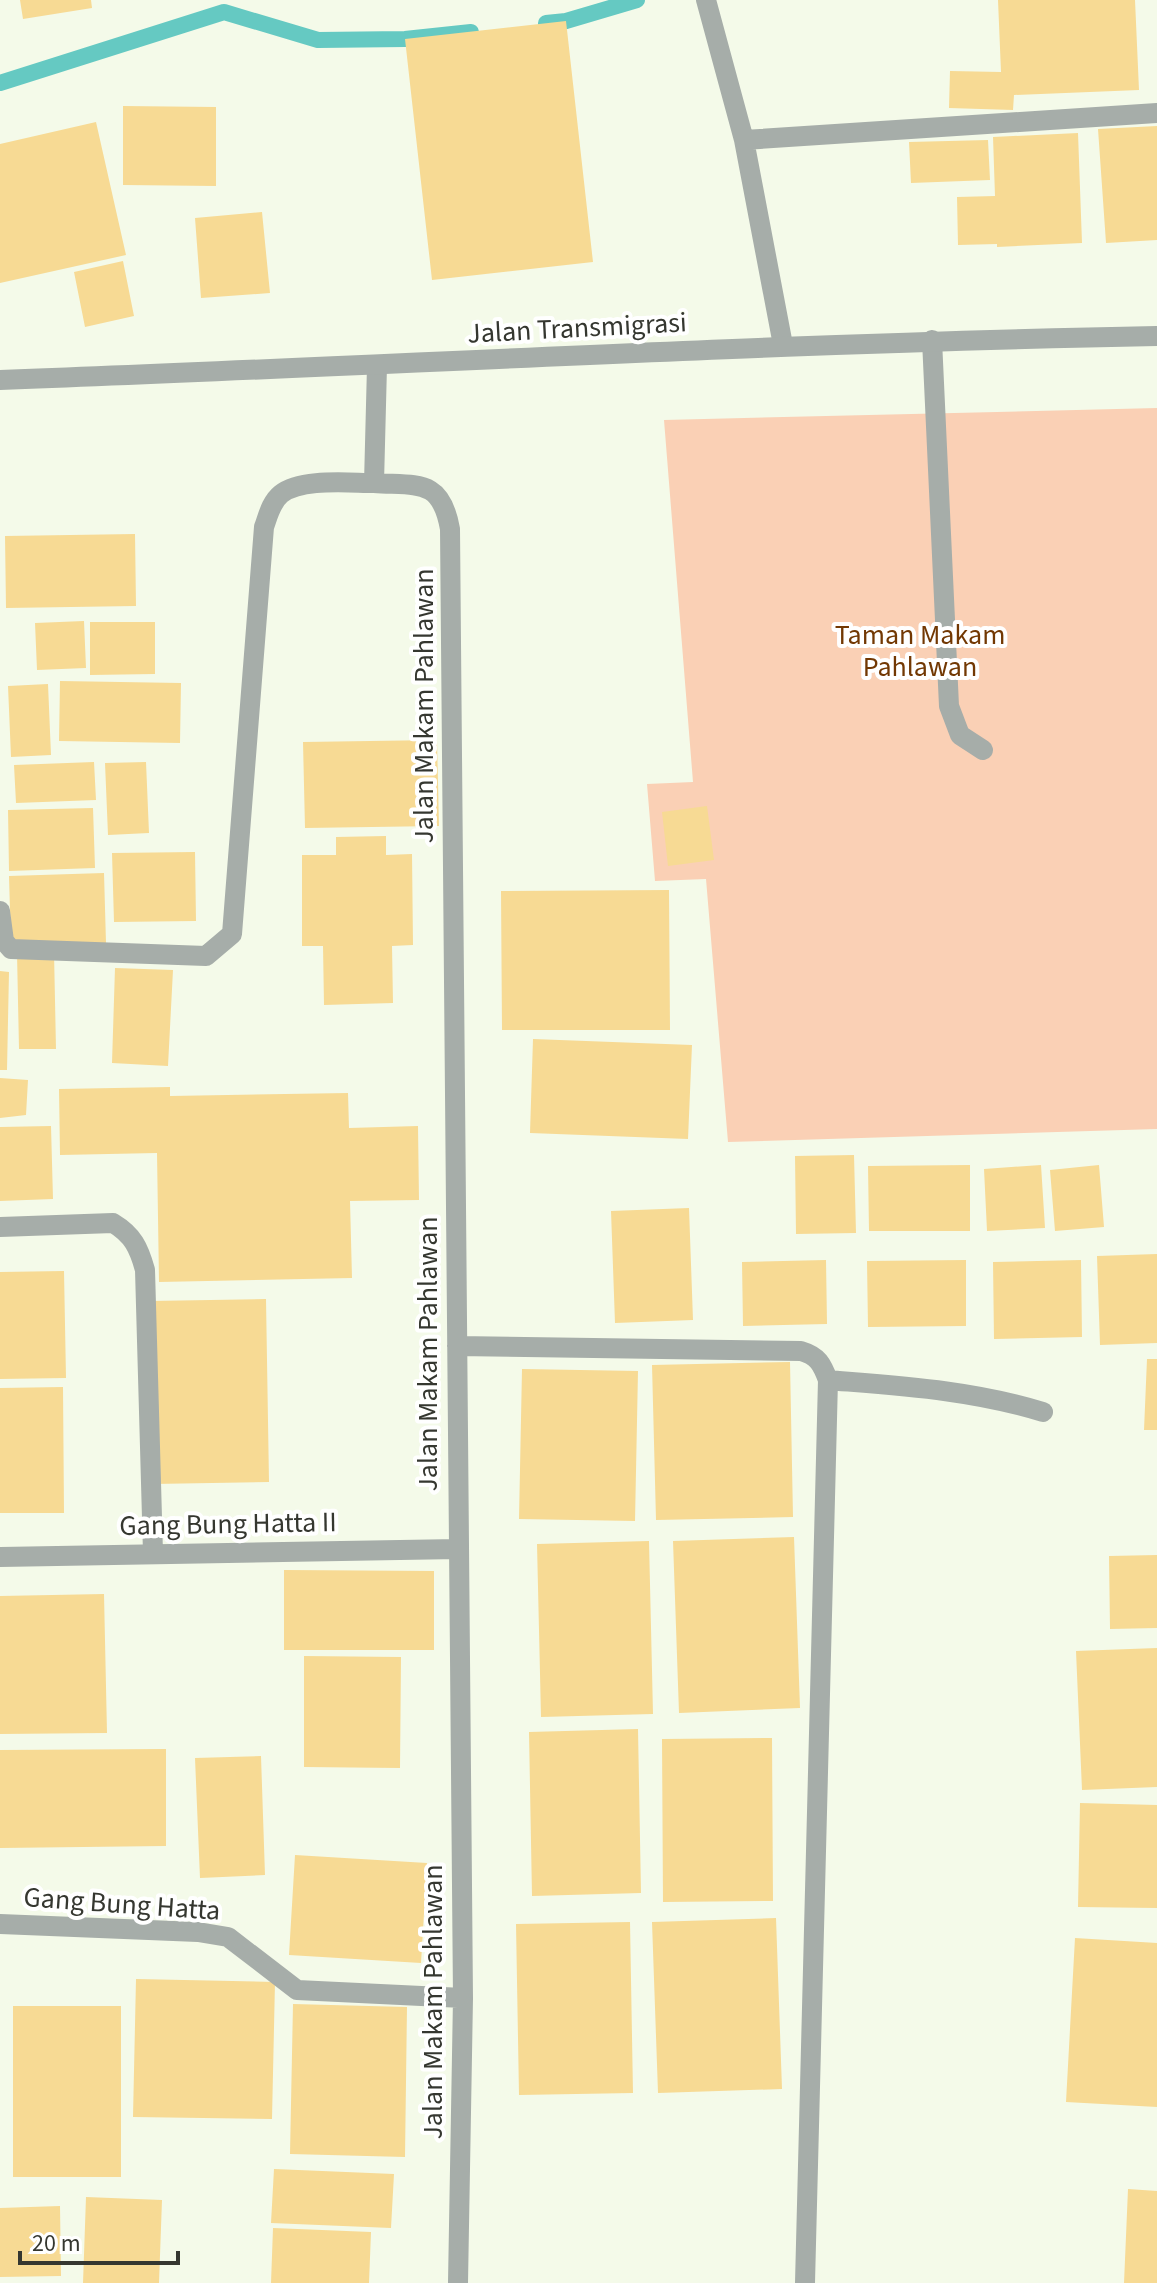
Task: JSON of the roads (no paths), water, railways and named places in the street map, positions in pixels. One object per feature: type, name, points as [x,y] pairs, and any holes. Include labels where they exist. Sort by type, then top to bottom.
[{"type":"street","points":[[706,1],[744,140],[783,345]]},
{"type":"street","points":[[744,140],[1157,113]]},
{"type":"street","name":"Jalan Transmigrasi","points":[[0,380],[377,366],[783,345],[1157,336]]},
{"type":"street","points":[[932,340],[949,706],[960,735],[983,750]]},
{"type":"street","points":[[374,483],[377,366]]},
{"type":"street","name":"Jalan Makam Pahlawan","points":[[0,911],[4,941],[11,949],[206,956],[232,934],[264,527],[271,506],[280,495],[298,485],[374,483],[424,487],[437,494],[446,507],[450,529],[463,1998],[458,2283]]},
{"type":"street","points":[[0,1227],[113,1223],[128,1231],[138,1247],[145,1270],[153,1553]]},
{"type":"street","points":[[457,1346],[801,1351],[812,1354],[822,1364],[828,1380],[805,2283]]},
{"type":"street","points":[[828,1380],[1000,1398],[1043,1412]]},
{"type":"street","name":"Gang Bung Hatta II","points":[[0,1557],[458,1549]]},
{"type":"street","name":"Gang Bung Hatta","points":[[0,1924],[198,1932],[228,1937],[297,1990],[463,1998]]},
{"type":"waterway","points":[[546,23],[566,21],[637,0]]},
{"type":"waterway","points":[[0,83],[224,12],[318,40],[405,39],[471,32]]},
{"type":"park label","name":"Taman Makam Pahlawan","points":[[920,651]]}]
